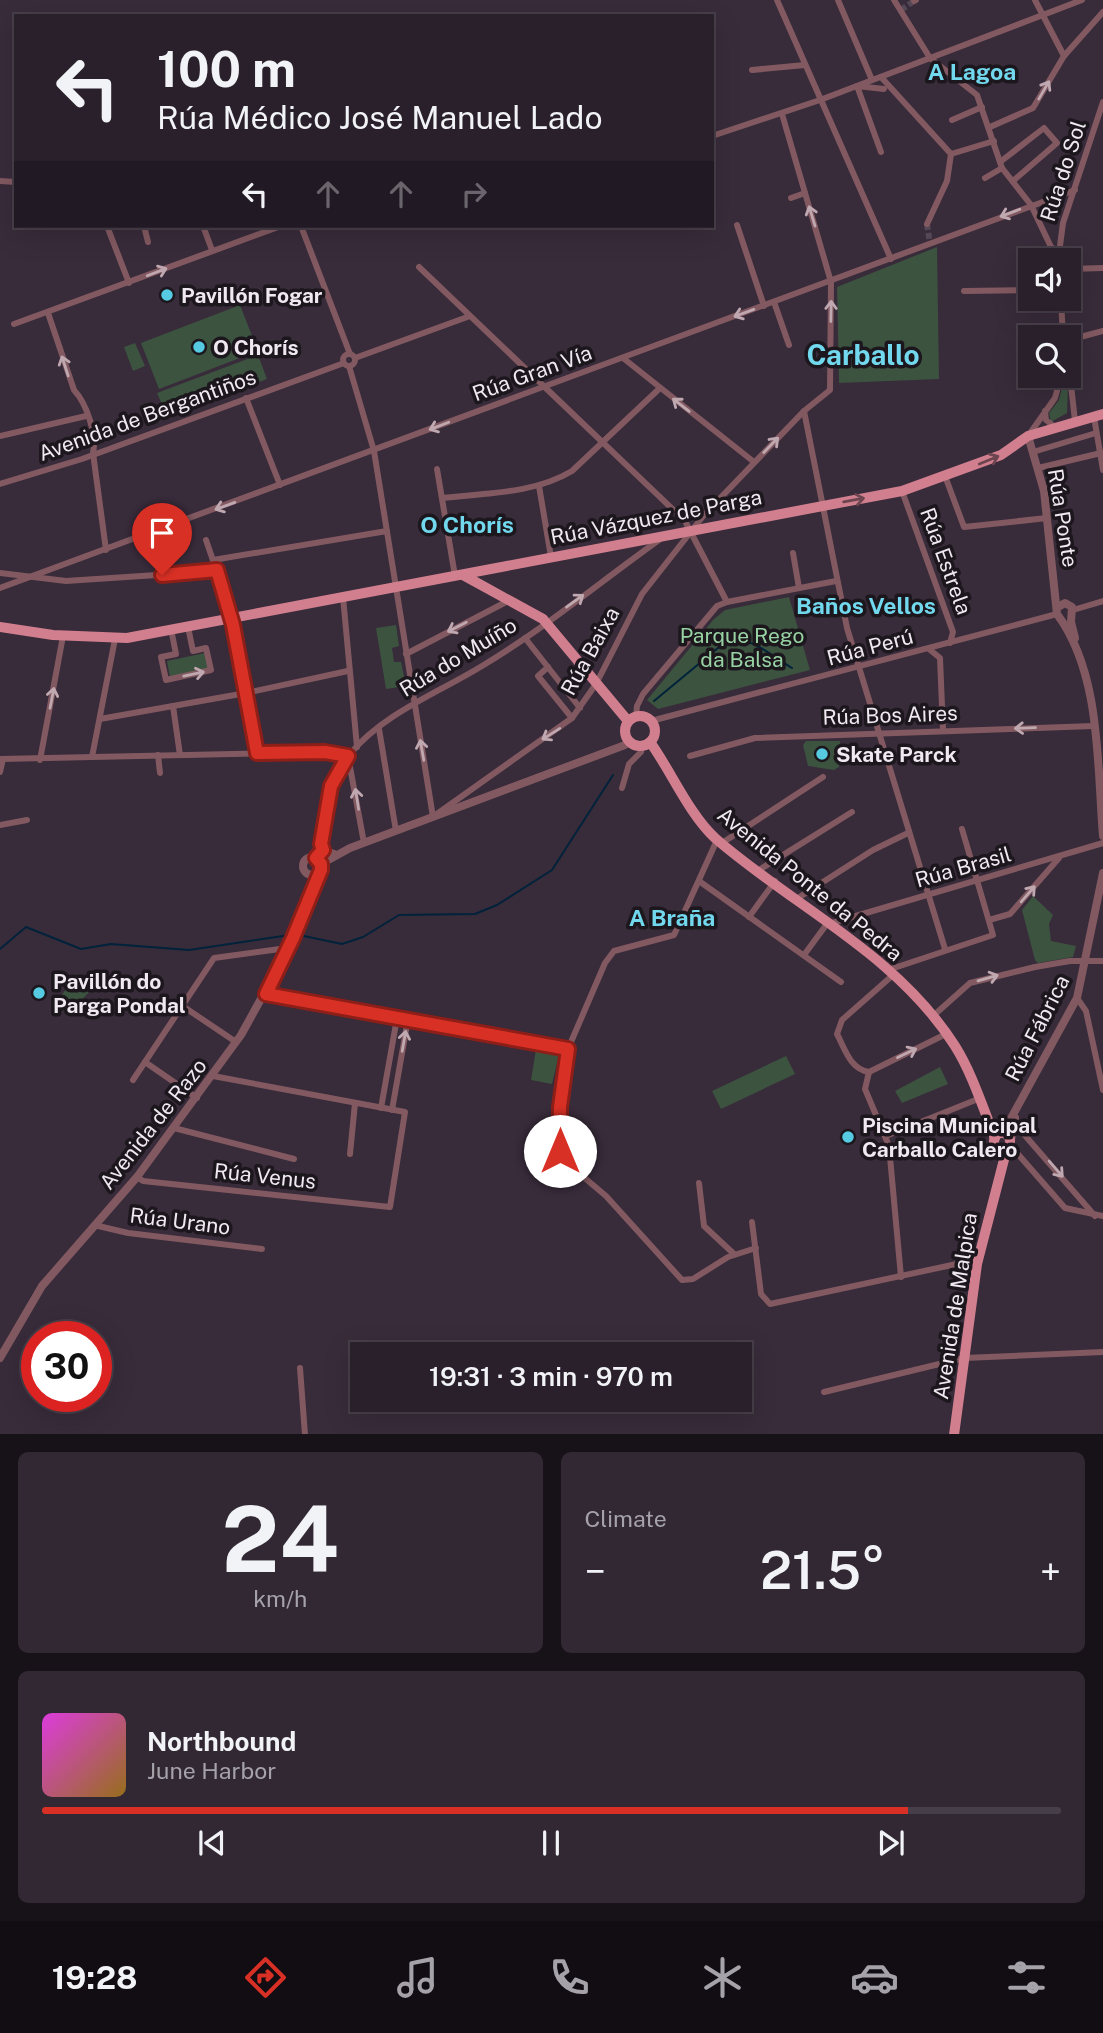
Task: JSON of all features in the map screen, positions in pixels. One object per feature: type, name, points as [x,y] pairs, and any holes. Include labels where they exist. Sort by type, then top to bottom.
[{"type":"main road","name":"Rúa Vázquez de Parga","points":[[0,627],[63,636],[116,639],[466,576],[551,557],[901,491],[1001,456],[1028,436],[1098,415]]},
{"type":"main road","points":[[439,580],[447,582],[466,576],[546,622],[618,710],[632,718],[651,721],[654,729],[645,744],[628,740],[625,728],[632,718]]},
{"type":"main road","name":"Avenida Ponte da Pedra","points":[[645,744],[692,810],[720,841],[830,922],[890,972],[933,1016],[960,1056],[989,1125],[1003,1141]]},
{"type":"main road","name":"Avenida de Malpica","points":[[954,1434],[977,1264],[1003,1141]]},
{"type":"street","points":[[777,0],[891,259]]},
{"type":"street","points":[[838,0],[876,79],[951,154]]},
{"type":"street","points":[[894,0],[930,58],[973,89],[990,127],[1001,165],[1031,205],[1052,248]]},
{"type":"street","points":[[1035,0],[1064,56]]},
{"type":"street","points":[[714,135],[782,114],[1082,0]]},
{"type":"street","points":[[990,127],[1033,108],[1064,56],[1103,12]]},
{"type":"street","points":[[752,70],[805,65]]},
{"type":"street","points":[[889,91],[892,73]]},
{"type":"street","points":[[857,86],[889,91]]},
{"type":"street","points":[[857,86],[881,152]]},
{"type":"street","points":[[860,94],[866,87]]},
{"type":"street","name":"Rúa do Sol","points":[[1058,248],[1063,223],[1103,102]]},
{"type":"street","points":[[952,120],[982,107]]},
{"type":"street","points":[[782,114],[831,282]]},
{"type":"street","points":[[985,178],[1044,128],[1057,143],[1013,181]]},
{"type":"street","points":[[951,154],[994,141]]},
{"type":"street","points":[[927,224],[947,181],[951,154]]},
{"type":"street","name":"Rúa Gran Vía","points":[[0,588],[1074,190]]},
{"type":"street","points":[[791,198],[805,193]]},
{"type":"street","points":[[737,225],[764,306]]},
{"type":"street","points":[[108,228],[129,283]]},
{"type":"street","points":[[144,228],[148,242]]},
{"type":"street","points":[[204,228],[212,250]]},
{"type":"street","points":[[14,324],[275,228]]},
{"type":"street","points":[[302,228],[355,362],[346,364],[374,450],[433,817]]},
{"type":"street","points":[[419,267],[685,521],[727,602]]},
{"type":"street","points":[[1081,269],[1103,268]]},
{"type":"street","name":"Rúa Baixa","points":[[433,817],[468,789],[572,718],[596,684],[642,594],[691,531],[804,411],[830,390],[831,282]]},
{"type":"street","points":[[964,290],[1018,290]]},
{"type":"street","points":[[774,302],[789,345]]},
{"type":"street","points":[[48,313],[74,390],[81,398],[96,442],[93,453],[106,550]]},
{"type":"street","points":[[352,356],[470,316]]},
{"type":"street","points":[[1081,337],[1103,331]]},
{"type":"street","points":[[623,358],[754,462]]},
{"type":"street","name":"Avenida de Bergantiños","points":[[0,484],[346,364]]},
{"type":"street","points":[[442,498],[539,486],[572,471],[660,388]]},
{"type":"street","points":[[1028,436],[1057,394],[1058,388]]},
{"type":"street","points":[[1073,388],[1075,421]]},
{"type":"street","points":[[246,398],[280,485]]},
{"type":"street","points":[[804,411],[836,579],[908,833],[945,949]]},
{"type":"street","points":[[1045,411],[1046,420],[1055,427]]},
{"type":"street","points":[[1098,415],[1097,433],[1103,470]]},
{"type":"street","points":[[0,436],[86,416]]},
{"type":"street","points":[[1033,452],[1097,433]]},
{"type":"street","name":"Rúa Ponte","points":[[1028,436],[1038,468],[1064,613],[1079,659],[1093,726],[1099,738],[1101,797]]},
{"type":"street","points":[[1038,468],[1101,453]]},
{"type":"street","points":[[438,468],[442,498],[466,576]]},
{"type":"street","points":[[945,476],[964,527],[1047,518]]},
{"type":"street","points":[[539,486],[551,557]]},
{"type":"street","name":"Rúa Estrela","points":[[901,491],[953,632],[950,643]]},
{"type":"street","points":[[213,560],[387,531]]},
{"type":"street","name":"Rúa do Muíño","points":[[322,847],[331,786],[348,756],[357,747],[414,703],[482,666],[525,638],[664,536]]},
{"type":"street","points":[[206,540],[231,619],[257,753]]},
{"type":"street","points":[[793,554],[799,588]]},
{"type":"street","points":[[0,573],[66,581],[217,570]]},
{"type":"street","points":[[632,718],[643,694],[708,615],[727,602],[836,579]]},
{"type":"street","points":[[342,597],[357,747]]},
{"type":"street","points":[[406,654],[508,601]]},
{"type":"street","name":"Rúa Perú","points":[[651,721],[1103,601]]},
{"type":"street","points":[[188,626],[192,651]]},
{"type":"street","points":[[171,629],[176,654]]},
{"type":"street","points":[[40,760],[63,636]]},
{"type":"street","points":[[525,638],[580,708]]},
{"type":"street","points":[[92,757],[116,639]]},
{"type":"street","points":[[206,648],[211,670],[166,680],[161,657],[176,654],[206,648]]},
{"type":"street","points":[[929,649],[940,659],[943,730]]},
{"type":"street","points":[[548,667],[538,676],[572,718]]},
{"type":"street","points":[[100,719],[246,693],[348,671]]},
{"type":"street","points":[[173,706],[180,755]]},
{"type":"street","name":"Rúa Bos Aires","points":[[690,756],[755,738],[1093,726]]},
{"type":"street","points":[[379,729],[396,831]]},
{"type":"street","points":[[313,887],[304,863],[317,862],[625,745],[628,740]]},
{"type":"street","points":[[622,788],[629,764],[645,744]]},
{"type":"street","points":[[0,772],[2,759],[325,752],[348,756],[365,843]]},
{"type":"street","points":[[158,755],[160,772]]},
{"type":"street","points":[[756,1248],[734,1254],[693,1279],[682,1280],[598,1187],[562,1157],[560,1107],[568,1049],[605,963],[614,951],[674,935],[720,841],[823,777]]},
{"type":"street","points":[[468,789],[472,802]]},
{"type":"street","points":[[1101,797],[1103,836]]},
{"type":"street","points":[[759,870],[852,812]]},
{"type":"street","points":[[0,825],[27,820]]},
{"type":"street","points":[[869,1072],[859,1070],[853,1065],[837,1034],[839,1026],[890,972],[945,949],[993,935],[962,829]]},
{"type":"street","points":[[797,898],[873,850],[908,833]]},
{"type":"street","name":"Rúa Brasil","points":[[830,922],[1103,843]]},
{"type":"street","points":[[313,887],[322,847],[338,853]]},
{"type":"street","points":[[989,920],[1010,914],[1060,857]]},
{"type":"street","points":[[307,874],[317,862]]},
{"type":"street","name":"Rúa Fábrica","points":[[1003,1141],[1015,1119],[1027,1086],[1077,998],[1087,961],[1103,873]]},
{"type":"street","points":[[699,881],[841,982]]},
{"type":"street","points":[[749,917],[775,881]]},
{"type":"street","name":"Avenida de Razo","points":[[0,1358],[43,1286],[137,1177],[236,1042],[266,994],[288,950],[313,887]]},
{"type":"street","points":[[804,955],[830,922]]},
{"type":"street","points":[[132,1080],[184,1007],[214,958],[288,950]]},
{"type":"street","points":[[933,1016],[970,983],[1035,967],[1103,961]]},
{"type":"street","points":[[266,994],[568,1049]]},
{"type":"street","points":[[1077,998],[1086,1011],[1103,1090]]},
{"type":"street","points":[[184,1007],[236,1042]]},
{"type":"street","points":[[381,1108],[397,1018]]},
{"type":"street","points":[[213,1076],[392,1110],[408,1019]]},
{"type":"street","points":[[901,1277],[886,1136],[864,1081],[869,1072],[946,1034]]},
{"type":"street","points":[[145,1062],[197,1098]]},
{"type":"street","points":[[389,1062],[400,1063]]},
{"type":"street","points":[[886,1136],[978,1099]]},
{"type":"street","points":[[349,1154],[355,1103]]},
{"type":"street","name":"Rúa Venus","points":[[137,1177],[143,1181],[390,1207],[405,1112],[392,1110]]},
{"type":"street","points":[[1015,1119],[1088,1207],[1099,1216]]},
{"type":"street","points":[[174,1128],[294,1159]]},
{"type":"street","points":[[1003,1141],[1065,1208],[1099,1216]]},
{"type":"street","points":[[699,1183],[704,1226],[734,1254]]},
{"type":"street","points":[[1080,1213],[1088,1207]]},
{"type":"street","points":[[752,1222],[761,1294],[770,1304],[966,1262],[977,1264]]},
{"type":"street","name":"Rúa Urano","points":[[94,1225],[128,1233],[262,1249]]},
{"type":"street","points":[[824,1392],[964,1358],[1103,1352]]},
{"type":"street","points":[[300,1368],[305,1434]]},
{"type":"green space","points":[[937,247],[939,379],[839,383],[837,287]]},
{"type":"green space","name":"O Chorís","points":[[240,305],[258,351],[159,389],[141,343]]},
{"type":"green space","points":[[135,343],[145,366],[133,371],[124,347]]},
{"type":"green space","points":[[258,355],[267,379],[168,418],[157,393]]},
{"type":"green space","points":[[1062,388],[1068,388],[1067,413],[1051,422],[1049,413],[1059,400]]},
{"type":"green space","name":"Parque Rego da Balsa","points":[[789,597],[810,670],[658,709],[647,700],[713,620],[725,610]]},
{"type":"green space","points":[[396,625],[399,646],[392,648],[394,662],[401,662],[406,686],[386,689],[376,628]]},
{"type":"green space","points":[[205,653],[209,668],[170,677],[167,661]]},
{"type":"green space","name":"Skate Parck","points":[[806,741],[840,741],[839,767],[834,770],[808,766],[803,745]]},
{"type":"green space","points":[[1033,896],[1053,915],[1049,924],[1051,941],[1076,946],[1073,957],[1038,963],[1035,960],[1022,910]]},
{"type":"green space","points":[[75,980],[89,992],[68,1015],[54,1003]]},
{"type":"green space","points":[[536,1049],[559,1055],[552,1084],[531,1080]]},
{"type":"green space","points":[[786,1056],[795,1074],[721,1109],[712,1091]]},
{"type":"green space","points":[[940,1067],[948,1084],[902,1103],[895,1091]]},
{"type":"waterway","points":[[654,701],[724,643],[733,640],[759,647],[792,668]]},
{"type":"waterway","points":[[299,935],[342,944],[363,937],[399,915],[475,914],[497,905],[552,870],[613,775]]},
{"type":"waterway","points":[[0,949],[26,927],[81,949],[111,944],[189,950],[290,935]]},
{"type":"tunnel","points":[[901,10],[914,1]]},
{"type":"tunnel","points":[[927,224],[930,244]]},
{"type":"place","name":"Pavillón Fogar","points":[[167,295]]},
{"type":"place","name":"O Chorís","points":[[199,347]]},
{"type":"place","name":"Skate Parck","points":[[822,754]]},
{"type":"place","name":"Pavillón do Parga Pondal","points":[[39,993]]},
{"type":"place","name":"Piscina Municipal Carballo Calero","points":[[848,1137]]},
{"type":"district","name":"A Lagoa","points":[[972,71]]},
{"type":"district","name":"Carballo","points":[[863,354]]},
{"type":"district","name":"O Chorís","points":[[467,524]]},
{"type":"district","name":"Baños Vellos","points":[[866,605]]},
{"type":"district","name":"A Braña","points":[[672,917]]},
{"type":"route","points":[[162,575],[217,570],[233,625],[257,753],[325,752],[348,756],[331,786],[321,844],[323,850],[316,858],[321,864],[321,870],[266,994],[281,999],[568,1049],[560,1107],[560,1151]]}]
